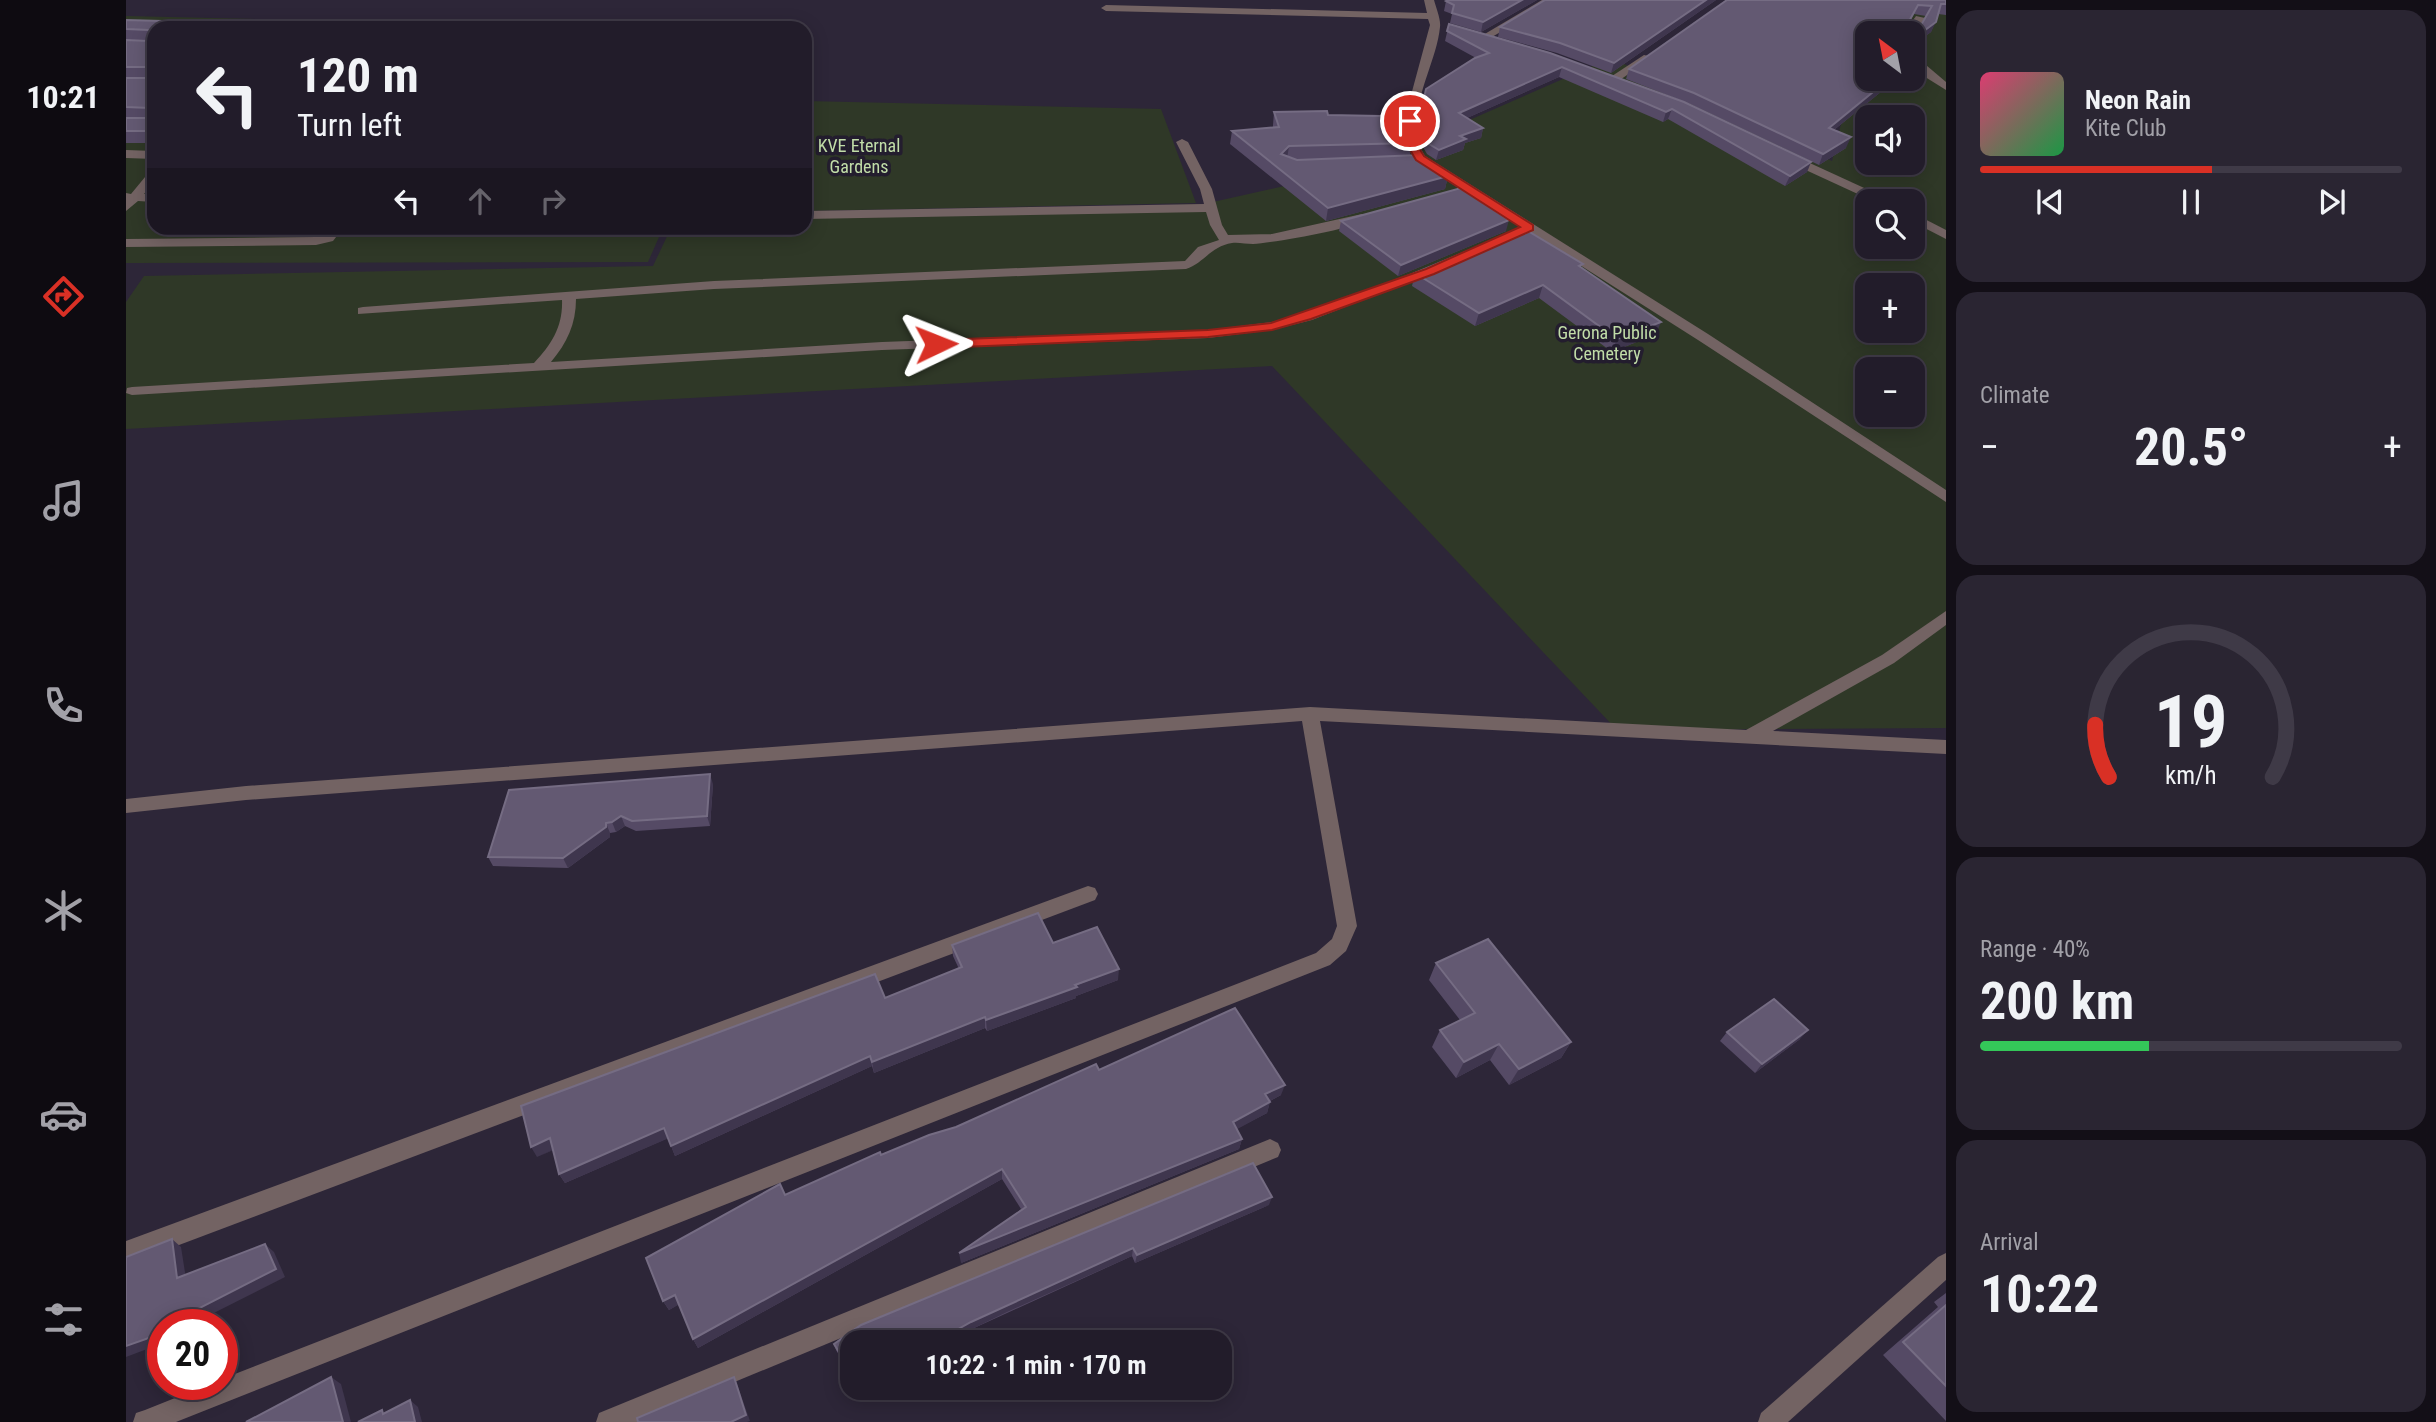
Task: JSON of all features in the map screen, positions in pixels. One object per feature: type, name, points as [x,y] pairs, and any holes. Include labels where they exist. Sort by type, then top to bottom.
[{"type":"street","points":[[1429,0],[1438,23],[1410,121],[1411,143],[1416,162],[1522,231],[1703,337],[1946,496]]},
{"type":"street","points":[[1466,34],[1489,40],[1549,0]]},
{"type":"street","points":[[1106,8],[1438,23]]},
{"type":"street","points":[[1613,80],[1653,53]]},
{"type":"street","points":[[1925,72],[1946,87]]},
{"type":"street","points":[[1601,76],[1630,86]]},
{"type":"street","points":[[1182,142],[1212,208],[1221,235],[1229,240]]},
{"type":"street","points":[[1771,149],[1856,189]]},
{"type":"street","points":[[126,154],[147,155]]},
{"type":"street","points":[[129,201],[147,182]]},
{"type":"street","points":[[129,201],[147,199]]},
{"type":"street","points":[[812,215],[1212,208]]},
{"type":"street","points":[[363,311],[714,285],[1186,265],[1192,263],[1203,250],[1229,240],[1319,230],[1378,214]]},
{"type":"street","points":[[1925,223],[1946,234]]},
{"type":"street","points":[[126,243],[316,241],[331,235]]},
{"type":"street","points":[[132,391],[882,346],[1233,331],[1272,326],[1307,317],[1455,261]]},
{"type":"street","points":[[538,367],[556,349],[564,336],[569,324],[569,296]]},
{"type":"street","points":[[1748,737],[1888,659],[1946,617]]},
{"type":"street","points":[[145,1422],[1323,959],[1334,952],[1343,939],[1347,926],[1310,714]]},
{"type":"street","points":[[126,806],[246,793],[1310,714],[1946,747]]},
{"type":"street","points":[[126,1253],[1087,894]]},
{"type":"street","points":[[608,1422],[1270,1150]]},
{"type":"street","points":[[1770,1422],[1946,1265]]},
{"type":"green space","name":"Gerona Public Cemetery","points":[[1871,0],[1946,0],[1946,728],[1617,730],[1272,366],[126,429],[126,302],[144,276],[653,266],[668,235],[812,235],[812,217],[1204,204],[1355,170],[1611,58],[1832,161],[1855,66],[1855,91],[1925,91],[1925,21],[1866,21]]},
{"type":"green space","points":[[126,16],[335,21],[147,21],[147,235],[660,235],[648,262],[126,263]]},
{"type":"green space","name":"KVE Eternal Gardens","points":[[812,101],[1161,109],[1196,203],[812,211]]},
{"type":"building","points":[[1522,0],[1483,22],[1452,13],[1454,5],[1446,1]]},
{"type":"building","points":[[1545,0],[1706,0],[1614,63],[1560,43],[1500,27]]},
{"type":"building","points":[[1727,0],[1946,0],[1946,4],[1941,4],[1936,22],[1925,30],[1923,21],[1932,6],[1918,5],[1909,21],[1855,21],[1855,91],[1874,91],[1829,128],[1851,137],[1823,154],[1694,93],[1629,69]]},
{"type":"building","points":[[126,20],[164,21],[147,21],[147,30],[126,29]]},
{"type":"building","points":[[1449,24],[1550,53],[1684,102],[1811,162],[1790,176],[1672,109],[1666,112],[1562,67],[1459,113],[1483,128],[1460,136],[1466,139],[1439,150],[1429,144],[1422,132],[1421,111],[1426,89],[1475,58],[1489,53],[1447,31]]},
{"type":"building","points":[[126,40],[147,41],[147,67],[126,67]]},
{"type":"building","points":[[126,78],[147,78],[147,108],[126,107]]},
{"type":"building","points":[[1406,99],[1405,130],[1412,143],[1289,146],[1281,154],[1297,160],[1419,155],[1448,176],[1328,208],[1232,131],[1279,127],[1274,112],[1327,111],[1328,115],[1381,116]]},
{"type":"building","points":[[126,118],[147,118],[147,131],[126,131]]},
{"type":"building","points":[[1461,188],[1509,220],[1401,265],[1341,221]]},
{"type":"building","points":[[1523,228],[1583,264],[1579,266],[1661,322],[1617,339],[1543,285],[1479,313],[1415,273]]},
{"type":"building","points":[[710,774],[707,816],[632,821],[621,816],[606,823],[606,827],[563,858],[488,857],[509,790]]},
{"type":"building","points":[[1038,913],[1053,943],[1097,927],[1119,969],[986,1020],[985,1017],[872,1062],[870,1056],[671,1146],[664,1128],[559,1174],[550,1138],[531,1147],[521,1106],[875,974],[885,998],[962,967],[952,945]]},
{"type":"building","points":[[1488,939],[1571,1042],[1519,1069],[1499,1044],[1464,1062],[1440,1030],[1475,1013],[1436,963]]},
{"type":"building","points":[[1774,999],[1808,1030],[1762,1064],[1727,1032]]},
{"type":"building","points":[[1235,1008],[1285,1085],[1265,1094],[1270,1102],[1233,1122],[1242,1139],[959,1253],[1026,1207],[1002,1169],[693,1339],[675,1295],[663,1301],[646,1258],[780,1184],[785,1195],[880,1152],[881,1155],[956,1127],[1096,1064],[1099,1070]]},
{"type":"building","points":[[1253,1163],[1272,1197],[1137,1255],[1133,1248],[957,1330],[854,1330]]},
{"type":"building","points":[[172,1239],[177,1278],[265,1244],[276,1269],[198,1309],[147,1309],[147,1339],[126,1346],[126,1257]]},
{"type":"building","points":[[1946,1305],[1946,1386],[1903,1342]]},
{"type":"building","points":[[840,1340],[840,1354],[834,1344]]},
{"type":"building","points":[[331,1377],[343,1422],[246,1422]]},
{"type":"building","points":[[734,1377],[746,1415],[731,1422],[638,1422],[637,1418]]},
{"type":"building","points":[[410,1400],[415,1422],[358,1422],[382,1410],[383,1414]]},
{"type":"route","points":[[936,344],[1208,334],[1272,326],[1307,317],[1430,272],[1529,228],[1420,158],[1411,143],[1410,121]]}]
